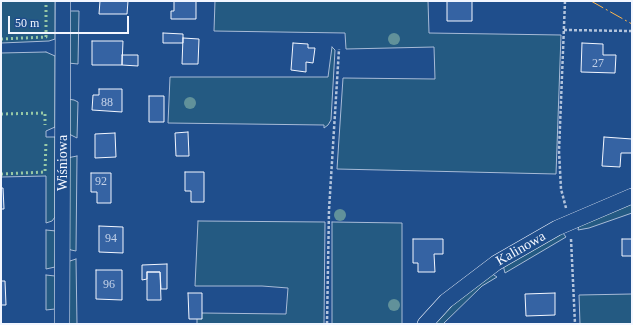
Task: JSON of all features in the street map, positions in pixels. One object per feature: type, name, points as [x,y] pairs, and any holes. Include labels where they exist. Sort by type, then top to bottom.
[{"type":"street","name":"Wiśniowa","points":[[62,324],[63,1]]},
{"type":"street","name":"Kalinowa","points":[[425,324],[446,301],[496,263],[570,222],[632,196]]},
{"type":"path","points":[[565,1],[558,151],[561,189],[570,222],[575,324]]},
{"type":"path","points":[[564,30],[632,31]]},
{"type":"path","points":[[327,324],[329,210],[339,49]]},
{"type":"shaded area","points":[[1,1],[55,1],[55,39],[49,41],[1,43]]},
{"type":"shaded area","points":[[215,1],[428,1],[429,33],[561,35],[556,174],[337,169],[343,78],[435,79],[434,47],[346,49],[345,33],[214,31]]},
{"type":"shaded area","points":[[67,11],[79,11],[78,64],[68,63]]},
{"type":"shaded area","points":[[332,47],[335,50],[331,120],[324,128],[324,125],[168,123],[170,77],[328,77]]},
{"type":"shaded area","points":[[46,52],[55,56],[55,127],[46,131],[46,137],[55,137],[55,217],[52,221],[46,223],[46,176],[1,177],[1,53]]},
{"type":"shaded area","points":[[67,99],[78,102],[77,138],[67,133]]},
{"type":"shaded area","points":[[77,156],[76,251],[67,248],[67,158]]},
{"type":"shaded area","points":[[632,201],[632,213],[589,228],[578,230],[579,225]]},
{"type":"shaded area","points":[[198,221],[325,222],[324,324],[197,324],[197,319],[202,313],[286,314],[288,288],[262,286],[195,286]]},
{"type":"shaded area","points":[[332,222],[402,223],[402,324],[332,324]]},
{"type":"shaded area","points":[[46,230],[56,231],[55,267],[46,269]]},
{"type":"shaded area","points":[[563,233],[566,237],[505,273],[503,265]]},
{"type":"shaded area","points":[[76,259],[77,324],[66,324],[67,262]]},
{"type":"shaded area","points":[[491,273],[497,277],[482,286],[443,324],[430,324]]},
{"type":"shaded area","points":[[46,275],[55,276],[55,309],[46,310]]},
{"type":"shaded area","points":[[632,294],[632,324],[580,324],[579,295]]},
{"type":"building","points":[[100,1],[128,1],[127,14],[99,14]]},
{"type":"building","points":[[174,1],[196,1],[196,19],[171,19],[171,11],[174,11]]},
{"type":"building","points":[[447,1],[472,1],[472,21],[447,21]]},
{"type":"building","points":[[163,33],[183,34],[183,43],[163,43]]},
{"type":"building","points":[[183,38],[199,39],[198,64],[182,64]]},
{"type":"building","points":[[92,41],[123,41],[122,65],[92,65]]},
{"type":"building","points":[[293,43],[308,44],[308,48],[315,48],[313,63],[306,62],[306,72],[291,70]]},
{"type":"building","points":[[582,43],[603,44],[603,55],[616,55],[615,73],[581,72]]},
{"type":"building","points":[[122,55],[138,55],[138,66],[122,65]]},
{"type":"building","points":[[99,89],[122,89],[122,112],[92,110],[93,95],[99,95]]},
{"type":"building","points":[[149,96],[164,96],[164,122],[149,122]]},
{"type":"building","points":[[188,132],[189,156],[176,156],[175,133]]},
{"type":"building","points":[[115,133],[116,157],[95,158],[95,134]]},
{"type":"building","points":[[604,137],[632,139],[632,153],[621,153],[620,167],[602,166]]},
{"type":"building","points":[[185,172],[204,172],[204,202],[191,202],[191,191],[185,191]]},
{"type":"building","points":[[91,173],[111,173],[111,203],[97,203],[97,192],[91,192]]},
{"type":"building","points":[[1,188],[3,188],[4,209],[1,209]]},
{"type":"building","points":[[99,226],[123,227],[123,253],[99,252]]},
{"type":"building","points":[[413,239],[443,239],[443,254],[434,254],[435,272],[418,272],[418,263],[413,263]]},
{"type":"building","points":[[622,239],[632,239],[632,256],[622,256]]},
{"type":"building","points":[[167,264],[167,289],[161,289],[160,272],[147,272],[147,279],[142,280],[142,265]]},
{"type":"building","points":[[96,270],[122,270],[122,300],[96,299]]},
{"type":"building","points":[[147,272],[160,272],[161,300],[147,300]]},
{"type":"building","points":[[1,281],[5,281],[6,305],[1,305]]},
{"type":"building","points":[[188,293],[202,293],[202,319],[189,319]]},
{"type":"building","points":[[555,293],[555,315],[526,316],[525,294]]},
{"type":"hedge","points":[[1,39],[46,37],[46,1]]},
{"type":"hedge","points":[[1,114],[45,113],[45,125]]},
{"type":"hedge","points":[[1,174],[45,172],[46,141]]},
{"type":"power","points":[[591,1],[632,24]]}]
